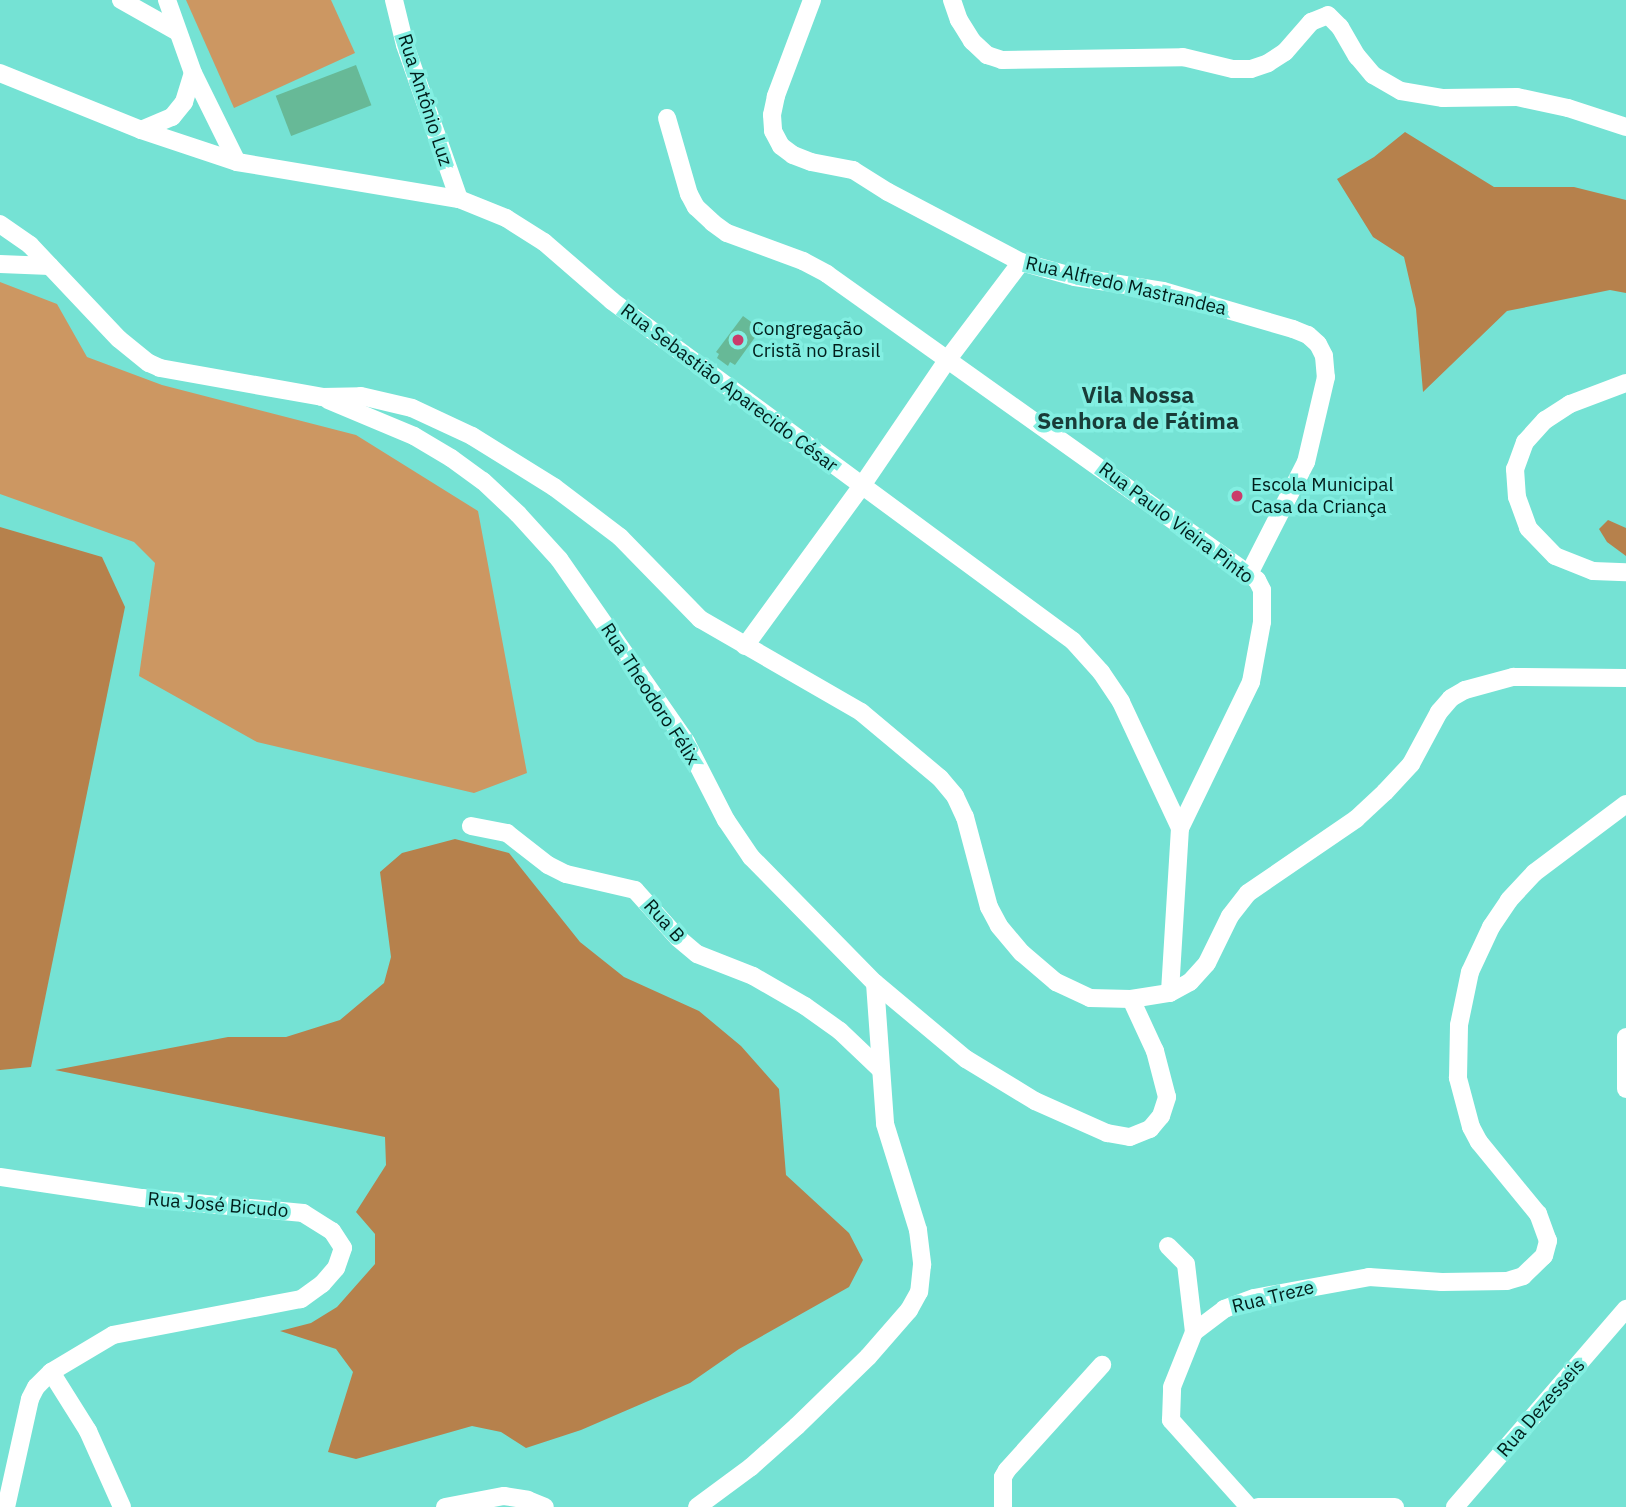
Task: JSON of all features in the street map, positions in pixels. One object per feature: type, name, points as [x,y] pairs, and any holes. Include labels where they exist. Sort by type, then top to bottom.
[{"type":"street","points":[[167,0],[193,73],[237,162]]},
{"type":"street","name":"Rua Antônio Luz","points":[[394,0],[405,45],[459,199]]},
{"type":"street","name":"Rua Alfredo Mastrandea","points":[[812,0],[776,96],[773,131],[781,146],[811,162],[853,170],[888,192],[1021,262],[1075,277],[1164,290],[1293,329],[1308,335],[1318,344],[1324,356],[1326,377],[1306,462],[1250,572]]},
{"type":"street","points":[[952,0],[959,20],[972,41],[987,55],[1002,60],[1183,57],[1233,69],[1251,69],[1268,63],[1285,52],[1311,22],[1328,15],[1340,27],[1357,57],[1373,75],[1401,91],[1443,98],[1517,97],[1568,108],[1626,127]]},
{"type":"street","points":[[132,2],[176,31]]},
{"type":"street","name":"Rua Sebastião Aparecido César","points":[[0,73],[141,130],[237,162],[459,199],[506,218],[544,242],[612,301],[1073,641],[1101,672],[1121,702],[1181,828],[1170,993]]},
{"type":"street","points":[[141,130],[172,117],[184,102],[193,73]]},
{"type":"street","name":"Rua Paulo Vieira Pinto","points":[[667,118],[689,194],[704,216],[727,233],[803,261],[827,274],[1250,572],[1262,590],[1263,602],[1258,654],[1251,682],[1181,828]]},
{"type":"street","points":[[0,224],[30,246],[119,339],[149,363],[160,368],[322,397],[382,399],[412,408],[472,436],[593,515],[620,537],[700,619],[860,712],[940,778],[955,796],[965,817],[989,907],[999,926],[1022,953],[1075,993],[1090,998],[1131,999],[1170,993],[1197,976],[1230,916],[1248,893],[1356,819],[1385,792],[1411,764],[1439,712],[1451,698],[1465,690],[1513,677],[1626,678]]},
{"type":"street","points":[[746,646],[861,487],[948,359],[1021,262]]},
{"type":"street","points":[[0,264],[50,266]]},
{"type":"street","points":[[1626,383],[1570,404],[1545,420],[1525,442],[1516,469],[1517,498],[1528,528],[1555,556],[1593,571],[1626,572]]},
{"type":"street","name":"Rua Theodoro Félix","points":[[322,397],[414,436],[483,481],[518,514],[559,559],[686,742],[726,820],[751,857],[875,983],[966,1059],[1035,1101],[1107,1133],[1130,1137],[1150,1129],[1161,1116],[1167,1097],[1155,1051],[1131,999]]},
{"type":"street","name":"Rua Treze","points":[[1194,1332],[1238,1302],[1352,1279],[1484,1283],[1507,1281],[1523,1276],[1544,1256],[1548,1241],[1538,1214],[1479,1142],[1471,1127],[1458,1079],[1459,1025],[1470,972],[1491,927],[1509,900],[1534,873],[1626,804]]},
{"type":"street","name":"Rua B","points":[[471,827],[507,832],[548,865],[566,874],[635,890],[678,938],[697,954],[753,976],[805,1006],[839,1031],[879,1068]]},
{"type":"street","points":[[697,1507],[751,1467],[797,1426],[868,1357],[909,1310],[919,1292],[922,1265],[918,1230],[885,1124],[875,983]]},
{"type":"street","points":[[1626,1037],[1626,1089]]},
{"type":"street","name":"Rua José Bicudo","points":[[0,1177],[142,1198],[303,1213],[317,1219],[332,1231],[343,1248],[336,1268],[322,1284],[301,1298],[113,1335],[51,1372]]},
{"type":"street","points":[[1168,1246],[1186,1265],[1194,1332],[1172,1387],[1171,1420],[1249,1507]]},
{"type":"street","name":"Rua Dezesseis","points":[[1455,1507],[1626,1309]]},
{"type":"street","points":[[1003,1507],[1002,1485],[1007,1470],[1102,1365]]},
{"type":"street","points":[[6,1507],[30,1399],[36,1387],[51,1372],[88,1430],[122,1507]]},
{"type":"street","points":[[444,1507],[504,1496],[528,1500],[545,1507]]},
{"type":"street","points":[[1258,1507],[1395,1507]]},
{"type":"shaded area","points":[[186,0],[331,0],[355,53],[234,108]]},
{"type":"shaded area","points":[[1405,132],[1494,187],[1574,187],[1626,200],[1626,293],[1610,290],[1507,311],[1423,392],[1416,309],[1404,257],[1373,237],[1337,179],[1374,157]]},
{"type":"shaded area","points":[[0,282],[57,304],[87,357],[162,385],[356,435],[478,511],[527,773],[474,793],[257,742],[139,676],[155,563],[134,542],[0,494]]},
{"type":"shaded area","points":[[1608,520],[1626,528],[1626,556],[1607,542],[1599,529]]},
{"type":"shaded area","points":[[0,527],[102,557],[125,607],[31,1067],[0,1070]]},
{"type":"shaded area","points":[[455,839],[509,853],[580,942],[624,977],[699,1011],[741,1046],[779,1089],[786,1175],[849,1233],[863,1260],[849,1287],[739,1349],[690,1383],[581,1430],[526,1448],[501,1432],[472,1426],[356,1459],[328,1452],[353,1372],[336,1349],[280,1331],[311,1323],[337,1307],[375,1264],[375,1234],[356,1212],[386,1165],[385,1137],[55,1070],[228,1037],[286,1037],[340,1020],[384,983],[391,957],[380,872],[402,853]]},
{"type":"building","points":[[356,65],[371,105],[291,136],[276,96]]},
{"type":"building","name":"Congregação Cristã no Brasil","points":[[743,316],[761,329],[735,365],[730,362],[728,366],[717,358],[719,354],[716,352]]},
{"type":"place","name":"Congregação Cristã no Brasil","points":[[738,340]]},
{"type":"place","name":"Escola Municipal Casa da Criança","points":[[1237,496]]},
{"type":"district","name":"Vila Nossa Senhora de Fátima","points":[[1138,407]]}]
